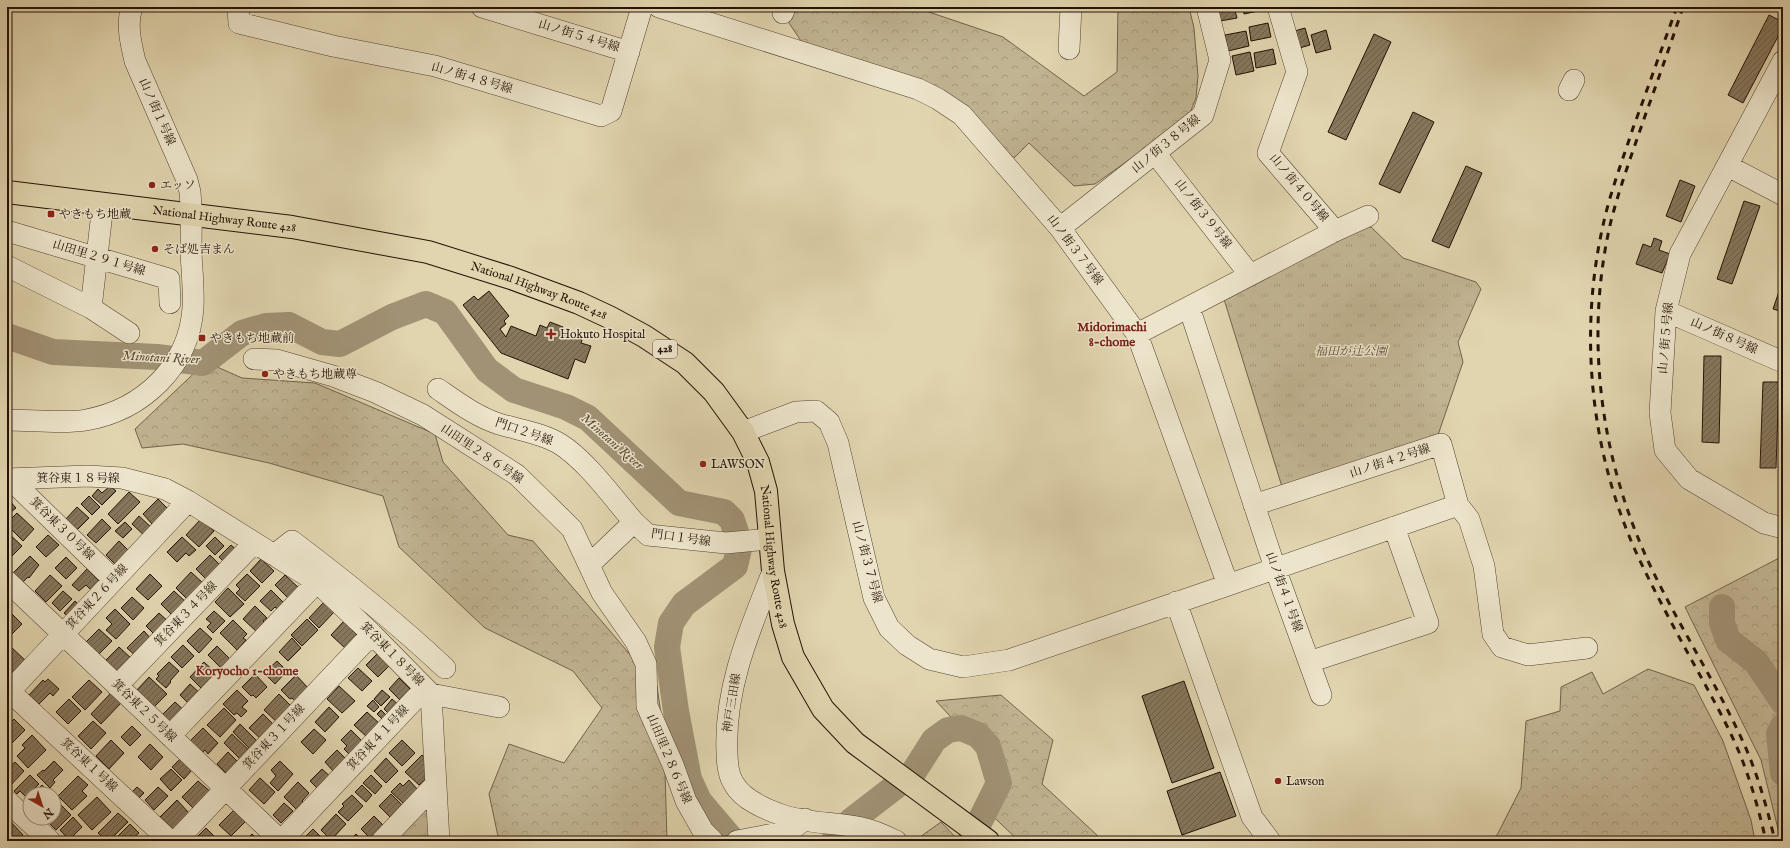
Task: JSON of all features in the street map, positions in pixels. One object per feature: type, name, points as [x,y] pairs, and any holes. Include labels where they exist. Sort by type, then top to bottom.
[{"type":"highway","name":"National Highway Route 428","points":[[7,192],[292,227],[428,252],[511,278],[579,303],[644,336],[685,363],[714,392],[743,432],[758,462],[766,491],[761,540],[772,571],[783,624],[793,657],[823,709],[855,743],[988,841]]},
{"type":"street","name":"山ノ街１号線","points":[[132,7],[130,41],[135,61],[187,180],[190,192],[191,215]]},
{"type":"street","name":"山ノ街４８号線","points":[[238,7],[239,23],[333,46],[435,66],[601,116],[611,111],[642,7]]},
{"type":"street","name":"山ノ街５４号線","points":[[482,7],[629,52]]},
{"type":"street","name":"山ノ街３７号線","points":[[659,7],[918,89],[938,99],[962,115],[1060,228],[1138,334],[1228,585]]},
{"type":"street","points":[[1069,49],[1071,7]]},
{"type":"street","name":"山ノ街３８号線","points":[[1060,228],[1203,115],[1220,60],[1206,7]]},
{"type":"street","name":"山ノ街４０号線","points":[[1278,7],[1297,72],[1268,153],[1335,231]]},
{"type":"street","name":"山ノ街５号線","points":[[1783,61],[1680,254],[1666,311],[1660,413],[1665,450],[1689,479],[1764,523],[1783,528]]},
{"type":"street","name":"山ノ街３９号線","points":[[1156,152],[1250,275]]},
{"type":"street","points":[[1728,166],[1783,195]]},
{"type":"street","points":[[91,308],[104,204]]},
{"type":"street","points":[[7,420],[84,420],[105,416],[125,408],[141,398],[157,385],[171,368],[188,335],[193,308],[191,215]]},
{"type":"street","name":"山ノ街４０号線","points":[[1138,334],[1335,231],[1368,216]]},
{"type":"street","name":"山田里２９１号線","points":[[7,231],[169,279],[170,303]]},
{"type":"street","points":[[7,266],[91,308],[129,333]]},
{"type":"street","name":"山ノ街４１号線","points":[[1189,307],[1275,568],[1321,695]]},
{"type":"street","name":"山ノ街８号線","points":[[1666,311],[1783,362]]},
{"type":"street","name":"山田里２８６号線","points":[[254,359],[277,360],[333,376],[375,392],[434,421],[516,475],[572,529],[602,593],[636,642],[646,664],[647,706],[673,765],[686,801],[703,831],[713,841]]},
{"type":"street","name":"門口２号線","points":[[438,388],[480,416],[498,424],[530,432],[560,444],[580,460],[634,522]]},
{"type":"street","name":"山ノ街３７号線","points":[[743,432],[796,412],[816,411],[829,422],[838,443],[874,598],[889,628],[907,645],[929,659],[963,667],[1009,660],[1275,568]]},
{"type":"street","name":"山ノ街４２号線","points":[[1254,505],[1441,444],[1458,505]]},
{"type":"street","name":"箕谷東１８号線","points":[[8,479],[88,476],[122,478],[165,489],[188,501],[317,582],[372,634],[431,694],[439,841]]},
{"type":"street","name":"箕谷東３０号線","points":[[8,479],[114,580]]},
{"type":"street","name":"箕谷東２６号線","points":[[8,691],[188,501]]},
{"type":"street","points":[[1275,568],[1458,505],[1469,519],[1484,566],[1493,634],[1502,647],[1528,655],[1587,648]]},
{"type":"street","points":[[589,565],[634,522]]},
{"type":"street","name":"門口１号線","points":[[634,522],[648,535],[726,543],[761,540]]},
{"type":"street","points":[[1309,662],[1428,623],[1394,527]]},
{"type":"street","name":"箕谷東１８号線","points":[[274,555],[292,541],[366,600],[445,668]]},
{"type":"street","name":"箕谷東３４号線","points":[[117,686],[254,542]]},
{"type":"street","name":"神戸三田線","points":[[772,571],[743,646],[734,682],[726,732],[727,764],[734,784],[747,797],[762,807],[783,815],[834,825],[863,828],[883,834],[896,841]]},
{"type":"street","name":"箕谷東２５号線","points":[[7,581],[281,841]]},
{"type":"street","points":[[170,736],[317,582]]},
{"type":"street","points":[[1176,602],[1252,817],[1270,841]]},
{"type":"street","name":"箕谷東３１号線","points":[[176,841],[372,634]]},
{"type":"street","name":"箕谷東１号線","points":[[8,691],[170,841]]},
{"type":"street","points":[[431,694],[499,707]]},
{"type":"street","name":"箕谷東４１号線","points":[[281,841],[416,698],[431,694]]},
{"type":"street","points":[[382,841],[436,784]]},
{"type":"street","points":[[7,801],[50,841]]},
{"type":"street","points":[[738,841],[790,832],[805,819]]},
{"type":"green space","points":[[791,7],[919,7],[920,9],[1003,37],[1084,96],[1117,72],[1118,7],[1189,7],[1194,28],[1198,76],[1196,98],[1188,118],[1095,184],[1074,186],[1029,143],[1011,161],[956,106],[805,47],[787,20]]},
{"type":"green space","name":"福田が辻公園","points":[[1360,226],[1371,227],[1403,258],[1476,282],[1481,289],[1458,342],[1463,362],[1438,435],[1283,490],[1223,296]]},
{"type":"green space","points":[[206,362],[242,378],[315,383],[435,434],[443,462],[508,535],[533,541],[657,686],[664,735],[667,841],[499,841],[489,794],[509,744],[564,763],[602,708],[573,671],[485,628],[399,547],[383,496],[269,463],[183,444],[142,448],[135,429]]},
{"type":"green space","points":[[1783,556],[1783,841],[1781,841],[1761,760],[1685,607]]},
{"type":"green space","points":[[1648,669],[1694,685],[1723,741],[1751,820],[1755,841],[1494,841],[1521,788],[1526,721],[1560,711],[1561,687],[1592,672],[1603,694]]},
{"type":"green space","points":[[1001,695],[1053,740],[1042,784],[1102,841],[1019,841],[982,806],[1003,773],[936,701]]},
{"type":"green space","points":[[425,803],[430,808],[431,841],[389,841]]},
{"type":"green space","points":[[941,822],[959,841],[921,841],[920,837]]},
{"type":"building","points":[[1234,7],[1237,18],[1215,22],[1213,11]]},
{"type":"building","points":[[1243,7],[1263,7],[1263,10],[1244,14]]},
{"type":"building","points":[[1282,7],[1307,7],[1284,13]]},
{"type":"building","points":[[1769,15],[1783,22],[1783,27],[1743,103],[1728,95]]},
{"type":"building","points":[[1268,23],[1271,37],[1251,41],[1249,27]]},
{"type":"building","points":[[1305,28],[1310,45],[1296,49],[1291,32]]},
{"type":"building","points":[[1326,30],[1331,49],[1316,53],[1311,35]]},
{"type":"building","points":[[1246,31],[1249,46],[1228,51],[1225,35]]},
{"type":"building","points":[[1374,34],[1391,42],[1346,140],[1328,132]]},
{"type":"building","points":[[1273,49],[1276,64],[1256,68],[1254,53]]},
{"type":"building","points":[[1250,52],[1254,71],[1236,75],[1232,56]]},
{"type":"building","points":[[1413,112],[1434,122],[1400,193],[1379,184]]},
{"type":"building","points":[[1466,166],[1482,173],[1449,248],[1432,241]]},
{"type":"building","points":[[1680,180],[1695,186],[1681,222],[1666,216]]},
{"type":"building","points":[[1744,201],[1760,206],[1732,284],[1717,279]]},
{"type":"building","points":[[1654,238],[1662,241],[1659,250],[1670,254],[1662,273],[1636,264],[1643,244],[1651,247]]},
{"type":"building","points":[[1783,280],[1783,312],[1773,309]]},
{"type":"building","name":"Hokuto Hospital","points":[[489,291],[509,316],[504,321],[506,324],[500,329],[506,337],[511,326],[536,336],[540,325],[547,328],[550,322],[563,327],[561,332],[582,340],[581,343],[591,346],[585,363],[575,359],[568,379],[501,353],[463,305],[474,296],[478,300]]},
{"type":"building","points":[[1704,356],[1721,356],[1719,443],[1702,442]]},
{"type":"building","points":[[1763,382],[1779,382],[1776,468],[1760,468]]},
{"type":"building","points":[[110,486],[116,491],[102,505],[92,496],[98,489],[102,493]]},
{"type":"building","points":[[129,492],[140,502],[118,524],[108,514]]},
{"type":"building","points":[[89,496],[100,507],[92,515],[81,504]]},
{"type":"building","points":[[7,498],[16,508],[7,515]]},
{"type":"building","points":[[158,499],[168,509],[153,525],[143,514]]},
{"type":"building","points":[[77,507],[89,518],[76,531],[65,520]]},
{"type":"building","points":[[17,513],[34,529],[23,541],[7,525],[7,523]]},
{"type":"building","points":[[139,516],[153,529],[146,537],[132,524]]},
{"type":"building","points":[[102,519],[111,528],[96,543],[87,535]]},
{"type":"building","points":[[201,519],[214,531],[199,547],[186,535]]},
{"type":"building","points":[[125,522],[132,529],[123,538],[115,531]]},
{"type":"building","points":[[7,532],[22,546],[7,561]]},
{"type":"building","points":[[48,535],[59,545],[46,557],[36,547]]},
{"type":"building","points":[[182,537],[196,550],[189,556],[186,553],[177,562],[167,552]]},
{"type":"building","points":[[215,537],[224,546],[215,555],[206,546]]},
{"type":"building","points":[[119,541],[132,554],[119,568],[106,555]]},
{"type":"building","points":[[231,545],[240,553],[227,565],[219,557]]},
{"type":"building","points":[[210,555],[221,566],[207,580],[196,569]]},
{"type":"building","points":[[30,556],[39,565],[29,578],[28,577],[22,583],[13,573]]},
{"type":"building","points":[[66,557],[77,568],[66,579],[55,568]]},
{"type":"building","points":[[261,559],[274,571],[262,583],[250,571]]},
{"type":"building","points":[[87,569],[102,584],[94,593],[86,585],[79,591],[72,585]]},
{"type":"building","points":[[191,572],[205,585],[189,601],[176,588]]},
{"type":"building","points":[[150,574],[162,586],[148,600],[136,589]]},
{"type":"building","points":[[247,574],[260,586],[245,601],[236,593],[240,589],[236,585]]},
{"type":"building","points":[[50,575],[62,586],[46,602],[35,591]]},
{"type":"building","points":[[285,575],[300,589],[290,600],[275,585]]},
{"type":"building","points":[[228,588],[244,604],[230,617],[215,602]]},
{"type":"building","points":[[271,590],[286,605],[280,611],[275,607],[271,611],[260,601]]},
{"type":"building","points":[[63,591],[72,599],[60,611],[52,603]]},
{"type":"building","points":[[174,591],[189,605],[176,619],[161,604]]},
{"type":"building","points":[[132,597],[144,608],[133,620],[121,608]]},
{"type":"building","points":[[75,601],[83,609],[72,621],[64,613]]},
{"type":"building","points":[[324,602],[334,612],[319,628],[309,618]]},
{"type":"building","points":[[255,606],[267,618],[263,621],[267,625],[258,633],[243,619]]},
{"type":"building","points":[[115,609],[130,624],[116,639],[106,630],[112,624],[106,618]]},
{"type":"building","points":[[214,611],[225,621],[213,633],[207,627],[211,623],[206,619]]},
{"type":"building","points":[[10,612],[22,624],[9,637],[7,636],[7,615]]},
{"type":"building","points":[[159,613],[172,625],[158,638],[146,626]]},
{"type":"building","points":[[307,619],[318,630],[302,646],[291,635]]},
{"type":"building","points":[[233,620],[247,634],[243,638],[246,640],[237,650],[220,633]]},
{"type":"building","points":[[345,620],[353,628],[351,629],[357,635],[345,648],[331,635]]},
{"type":"building","points":[[200,628],[212,639],[199,653],[187,641]]},
{"type":"building","points":[[99,629],[112,641],[97,656],[84,644]]},
{"type":"building","points":[[144,631],[154,642],[138,658],[127,648]]},
{"type":"building","points":[[292,638],[301,648],[288,661],[279,652]]},
{"type":"building","points":[[183,645],[194,656],[182,668],[171,657]]},
{"type":"building","points":[[10,646],[27,662],[10,679],[7,676],[7,649]]},
{"type":"building","points":[[217,646],[232,661],[223,670],[208,655]]},
{"type":"building","points":[[119,647],[133,660],[119,674],[105,661]]},
{"type":"building","points":[[378,653],[390,665],[378,677],[366,665]]},
{"type":"building","points":[[277,661],[287,671],[275,684],[264,673]]},
{"type":"building","points":[[169,662],[179,671],[166,688],[156,679],[159,676],[157,674]]},
{"type":"building","points":[[204,662],[218,675],[203,690],[190,677]]},
{"type":"building","points":[[358,668],[372,681],[362,691],[348,678]]},
{"type":"building","points":[[255,674],[267,687],[256,698],[253,695],[251,696],[242,687]]},
{"type":"building","points":[[296,675],[309,689],[296,702],[292,698],[290,699],[281,690]]},
{"type":"building","points":[[149,677],[167,694],[154,707],[136,691]]},
{"type":"building","points":[[399,678],[411,690],[401,701],[389,689]]},
{"type":"building","points":[[48,679],[59,689],[53,696],[50,693],[39,704],[29,695],[43,680],[45,682]]},
{"type":"building","points":[[89,680],[102,692],[85,710],[72,697]]},
{"type":"building","points":[[1184,681],[1214,768],[1172,783],[1142,696]]},
{"type":"building","points":[[190,684],[204,697],[193,708],[180,695]]},
{"type":"building","points":[[339,686],[355,701],[342,713],[327,699]]},
{"type":"building","points":[[237,690],[248,701],[242,707],[247,711],[241,717],[237,713],[234,715],[223,704]]},
{"type":"building","points":[[382,690],[390,697],[381,706],[374,699]]},
{"type":"building","points":[[111,693],[121,703],[101,724],[91,714]]},
{"type":"building","points":[[279,694],[291,706],[278,723],[264,710]]},
{"type":"building","points":[[69,699],[81,711],[68,724],[56,712]]},
{"type":"building","points":[[392,699],[400,706],[391,716],[384,709]]},
{"type":"building","points":[[373,700],[379,707],[374,712],[367,706]]},
{"type":"building","points":[[175,702],[187,713],[174,726],[162,715]]},
{"type":"building","points":[[329,707],[339,717],[325,732],[315,722]]},
{"type":"building","points":[[224,708],[236,720],[220,737],[207,725]]},
{"type":"building","points":[[381,710],[389,718],[385,722],[377,714]]},
{"type":"building","points":[[367,712],[381,725],[368,738],[354,725]]},
{"type":"building","points":[[263,714],[275,726],[262,740],[249,728]]},
{"type":"building","points":[[14,719],[25,730],[8,747],[7,726]]},
{"type":"building","points":[[93,721],[106,733],[91,749],[78,736]]},
{"type":"building","points":[[240,724],[258,742],[251,750],[233,732]]},
{"type":"building","points":[[132,726],[141,735],[130,746],[121,737]]},
{"type":"building","points":[[203,728],[218,743],[208,754],[205,750],[202,753],[190,741]]},
{"type":"building","points":[[314,729],[326,740],[313,754],[301,742]]},
{"type":"building","points":[[351,730],[364,743],[351,756],[344,749],[347,746],[341,740]]},
{"type":"building","points":[[232,734],[250,751],[241,760],[224,743]]},
{"type":"building","points":[[32,735],[46,750],[28,768],[17,756],[25,748],[22,745]]},
{"type":"building","points":[[111,740],[124,753],[109,769],[96,756]]},
{"type":"building","points":[[402,740],[415,753],[402,766],[389,753]]},
{"type":"building","points":[[150,744],[163,757],[151,770],[138,757]]},
{"type":"building","points":[[337,750],[346,759],[334,772],[325,762]]},
{"type":"building","points":[[228,752],[242,766],[231,778],[217,764]]},
{"type":"building","points":[[422,755],[430,763],[431,774],[419,785],[405,772]]},
{"type":"building","points":[[181,758],[192,770],[184,779],[172,767]]},
{"type":"building","points":[[386,758],[398,771],[386,783],[374,771]]},
{"type":"building","points":[[54,761],[63,770],[53,780],[55,782],[52,786],[48,786],[37,775],[43,770],[44,771]]},
{"type":"building","points":[[280,761],[293,774],[278,791],[270,783],[276,776],[271,770]]},
{"type":"building","points":[[15,762],[24,771],[9,787],[7,785],[7,769]]},
{"type":"building","points":[[171,769],[182,780],[171,791],[160,779]]},
{"type":"building","points":[[322,769],[334,780],[321,792],[310,781]]},
{"type":"building","points":[[1220,772],[1236,816],[1182,835],[1167,791]]},
{"type":"building","points":[[30,775],[39,784],[37,786],[22,786],[22,793],[20,791],[17,794],[14,791]]},
{"type":"building","points":[[371,775],[382,786],[375,794],[363,783]]},
{"type":"building","points":[[78,776],[88,785],[82,791],[87,796],[72,810],[62,800],[62,792]]},
{"type":"building","points":[[260,778],[275,792],[264,804],[249,790]]},
{"type":"building","points":[[409,780],[418,790],[404,804],[391,792],[400,783],[403,786]]},
{"type":"building","points":[[198,781],[212,793],[195,810],[182,797]]},
{"type":"building","points":[[298,782],[309,793],[302,801],[306,805],[299,812],[284,797]]},
{"type":"building","points":[[362,785],[372,795],[366,802],[355,792]]},
{"type":"building","points":[[137,787],[144,793],[135,802],[128,796]]},
{"type":"building","points":[[158,787],[168,796],[154,810],[145,800]]},
{"type":"building","points":[[391,794],[404,807],[392,819],[379,806]]},
{"type":"building","points":[[352,795],[363,806],[348,821],[338,812],[344,806],[342,804]]},
{"type":"building","points":[[97,797],[111,812],[92,830],[78,815]]},
{"type":"building","points":[[177,800],[189,813],[176,832],[160,817]]},
{"type":"building","points":[[284,803],[293,811],[281,823],[273,815]]},
{"type":"building","points":[[62,806],[71,815],[62,824]]},
{"type":"building","points":[[234,810],[246,821],[231,836],[219,825]]},
{"type":"building","points":[[118,813],[128,822],[109,841],[106,841],[98,833]]},
{"type":"building","points":[[336,814],[346,824],[331,840],[321,830]]},
{"type":"building","points":[[374,816],[386,828],[373,841],[361,829]]},
{"type":"building","points":[[73,817],[82,827],[69,840],[60,830]]},
{"type":"building","points":[[10,821],[23,835],[17,841],[7,841],[7,824]]},
{"type":"building","points":[[130,824],[139,833],[130,841],[113,841]]},
{"type":"building","points":[[52,826],[60,826],[56,830]]},
{"type":"building","points":[[206,828],[219,841],[193,841]]},
{"type":"building","points":[[313,829],[325,841],[301,841]]},
{"type":"building","points":[[252,834],[259,841],[245,841]]},
{"type":"building","points":[[356,834],[363,841],[349,841]]},
{"type":"waterway","name":"Minotani River","points":[[7,336],[53,352],[157,357],[203,363],[242,333],[266,326],[289,325],[322,342],[340,344],[392,317],[426,304],[445,312],[487,370],[514,390],[566,407],[588,418],[679,503],[724,512],[732,520],[740,544],[735,566],[684,604],[671,623],[667,647],[676,711],[689,779],[699,801],[733,841]]},
{"type":"waterway","points":[[1722,607],[1722,623],[1728,640],[1756,662],[1783,702]]},
{"type":"waterway","points":[[1783,726],[1779,734],[1783,773]]},
{"type":"waterway","name":"Minotani River","points":[[834,841],[852,820],[913,773],[934,740],[948,730],[961,728],[978,735],[988,746],[999,783],[970,841]]},
{"type":"railway","points":[[1677,7],[1633,128],[1604,221],[1596,265],[1591,309],[1591,353],[1594,397],[1601,441],[1611,484],[1625,526],[1657,595],[1735,742],[1758,807],[1766,841]]},
{"type":"railway","points":[[1683,7],[1627,168],[1611,221],[1603,264],[1599,308],[1598,352],[1602,395],[1608,439],[1632,523],[1660,586],[1721,698],[1744,744],[1762,792],[1775,841]]},
{"type":"place","name":"エッソ","points":[[152,185]]},
{"type":"place","name":"やきもち地蔵","points":[[51,214]]},
{"type":"place","name":"そば処吉まん","points":[[155,249]]},
{"type":"place","name":"Hokuto Hospital","points":[[551,334]]},
{"type":"place","name":"やきもち地蔵前","points":[[202,338]]},
{"type":"place","name":"やきもち地蔵尊","points":[[265,374]]},
{"type":"place","name":"LAWSON","points":[[703,464]]},
{"type":"place","name":"Lawson","points":[[1278,781]]},
{"type":"district","name":"Midorimachi 8-chome","points":[[1112,334]]},
{"type":"district","name":"Koryocho 1-chome","points":[[247,671]]}]
